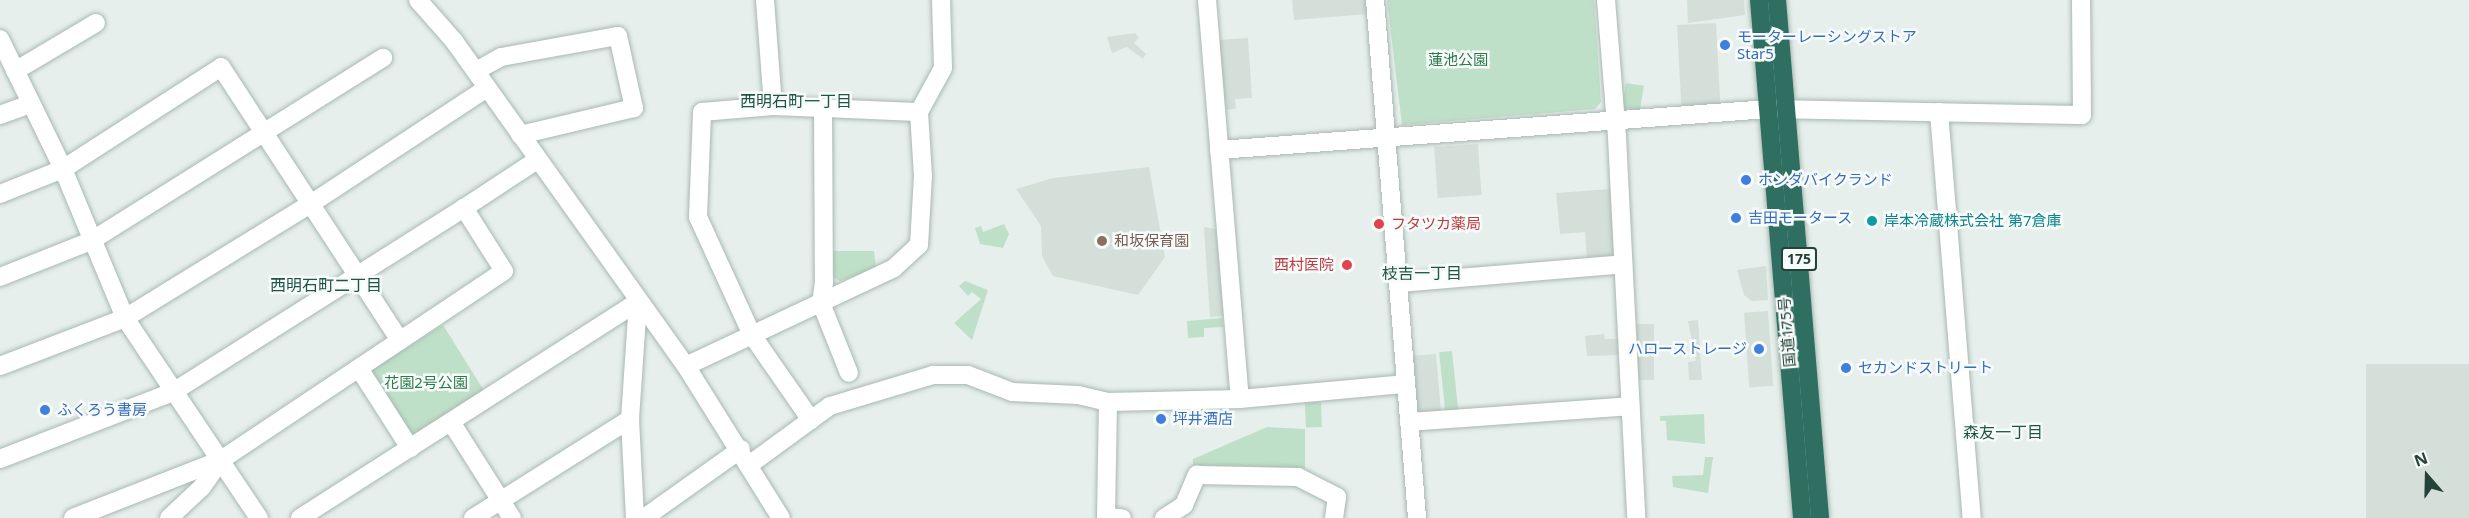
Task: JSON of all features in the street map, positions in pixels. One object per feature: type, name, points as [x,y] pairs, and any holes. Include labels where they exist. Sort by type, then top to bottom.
[{"type":"highway","name":"国道175号","points":[[1759,0],[1802,518]]},
{"type":"highway","name":"国道175号","points":[[1777,0],[1820,518]]},
{"type":"street","points":[[418,0],[476,71],[638,302],[686,366],[745,457],[781,518]]},
{"type":"street","points":[[765,0],[773,106]]},
{"type":"street","points":[[686,366],[894,268],[919,245],[923,176],[920,112],[943,68],[941,0]]},
{"type":"street","points":[[1207,0],[1240,399]]},
{"type":"street","points":[[1376,0],[1416,518]]},
{"type":"street","points":[[1606,0],[1616,122],[1636,518]]},
{"type":"street","points":[[1219,150],[1767,109],[2082,115],[2081,0]]},
{"type":"street","points":[[15,71],[96,23]]},
{"type":"street","points":[[476,71],[501,57],[618,36],[634,108],[520,135]]},
{"type":"street","points":[[0,39],[63,169],[125,318],[259,518]]},
{"type":"street","points":[[0,277],[92,241],[383,58]]},
{"type":"street","points":[[0,194],[63,169],[221,67],[312,203],[400,341]]},
{"type":"street","points":[[0,366],[125,318],[312,203],[488,88]]},
{"type":"street","points":[[0,115],[30,104]]},
{"type":"street","points":[[811,420],[752,335],[698,217],[702,112],[773,106],[920,112]]},
{"type":"street","points":[[824,108],[824,282],[821,303],[849,374]]},
{"type":"street","points":[[1939,112],[1972,518]]},
{"type":"street","points":[[0,459],[173,392],[359,277],[537,160]]},
{"type":"street","points":[[73,518],[221,460],[360,370],[504,271],[464,208]]},
{"type":"street","points":[[1399,283],[1623,264]]},
{"type":"street","points":[[635,518],[630,419],[638,302]]},
{"type":"street","points":[[300,518],[638,302]]},
{"type":"street","points":[[360,370],[410,448]]},
{"type":"street","points":[[644,518],[811,420],[830,406],[933,375],[968,375],[1012,392],[1078,395],[1108,402],[1240,399],[1406,384]]},
{"type":"street","points":[[1108,402],[1106,517],[1122,518]]},
{"type":"street","points":[[1408,422],[1630,406]]},
{"type":"street","points":[[473,518],[630,419]]},
{"type":"street","points":[[451,422],[512,518]]},
{"type":"street","points":[[170,518],[202,487],[221,460]]},
{"type":"street","points":[[1164,518],[1184,505],[1197,475],[1298,477],[1337,496],[1334,518]]},
{"type":"shaded area","points":[[1292,0],[1367,0],[1368,14],[1294,20]]},
{"type":"shaded area","points":[[1687,0],[1744,0],[1745,15],[1688,23]]},
{"type":"shaded area","points":[[1716,23],[1720,106],[1681,108],[1677,25]]},
{"type":"shaded area","points":[[1135,33],[1139,38],[1134,43],[1146,54],[1143,59],[1127,47],[1112,53],[1107,37]]},
{"type":"shaded area","points":[[1248,38],[1252,98],[1235,99],[1236,109],[1222,110],[1217,40]]},
{"type":"shaded area","points":[[1478,144],[1482,195],[1438,198],[1434,147]]},
{"type":"shaded area","name":"和坂保育園","points":[[1149,167],[1165,257],[1138,295],[1053,276],[1042,256],[1041,226],[1016,189],[1053,178]]},
{"type":"shaded area","points":[[1610,189],[1615,250],[1610,256],[1587,258],[1585,232],[1560,234],[1556,193]]},
{"type":"shaded area","points":[[1204,227],[1216,229],[1224,316],[1210,317]]},
{"type":"shaded area","points":[[1766,266],[1768,300],[1752,301],[1744,295],[1737,270]]},
{"type":"shaded area","name":"ハローストレージ","points":[[1768,311],[1773,386],[1749,387],[1744,313]]},
{"type":"shaded area","points":[[1698,320],[1702,380],[1689,380],[1688,362],[1696,361],[1688,321]]},
{"type":"shaded area","points":[[1637,324],[1654,324],[1654,380],[1637,380]]},
{"type":"shaded area","points":[[1604,334],[1605,339],[1621,339],[1621,355],[1587,356],[1585,336]]},
{"type":"shaded area","points":[[1436,354],[1441,412],[1424,413],[1414,408],[1410,356]]},
{"type":"shaded area","points":[[2366,364],[2469,364],[2469,518],[2366,518]]},
{"type":"green space","name":"蓮池公園","points":[[1387,0],[1594,0],[1601,102],[1595,109],[1402,125]]},
{"type":"green space","points":[[1626,83],[1644,86],[1640,111],[1622,108]]},
{"type":"green space","points":[[1004,224],[1009,234],[1003,248],[980,244],[975,228],[981,226],[983,232]]},
{"type":"green space","points":[[831,251],[874,251],[876,268],[840,281],[830,275]]},
{"type":"green space","points":[[965,281],[988,290],[972,340],[954,323],[981,299],[972,292],[968,296],[959,286]]},
{"type":"green space","points":[[1222,318],[1223,327],[1204,328],[1204,337],[1188,338],[1187,321]]},
{"type":"green space","name":"花園2号公園","points":[[443,325],[485,392],[411,438],[369,371]]},
{"type":"green space","points":[[1452,351],[1458,412],[1445,413],[1439,352]]},
{"type":"green space","points":[[1321,402],[1322,427],[1306,428],[1305,403]]},
{"type":"green space","points":[[1704,414],[1705,444],[1667,440],[1666,421],[1660,421],[1660,416]]},
{"type":"green space","points":[[1267,427],[1305,429],[1305,468],[1193,465],[1193,459]]},
{"type":"green space","points":[[1705,457],[1713,457],[1708,493],[1673,487],[1672,476],[1703,475]]},
{"type":"place","name":"モーターレーシングストア Star5","points":[[1725,45]]},
{"type":"place","name":"ホンダバイクランド","points":[[1746,180]]},
{"type":"place","name":"吉田モータース","points":[[1736,218]]},
{"type":"place","name":"岸本冷蔵株式会社 第7倉庫","points":[[1872,221]]},
{"type":"place","name":"フタツカ薬局","points":[[1379,224]]},
{"type":"place","name":"和坂保育園","points":[[1102,241]]},
{"type":"place","name":"西村医院","points":[[1347,265]]},
{"type":"place","name":"ハローストレージ","points":[[1759,349]]},
{"type":"place","name":"セカンドストリート","points":[[1846,368]]},
{"type":"place","name":"ふくろう書房","points":[[45,410]]},
{"type":"place","name":"坪井酒店","points":[[1161,419]]},
{"type":"district","name":"西明石町一丁目","points":[[796,101]]},
{"type":"district","name":"枝吉一丁目","points":[[1422,273]]},
{"type":"district","name":"西明石町二丁目","points":[[326,285]]},
{"type":"district","name":"森友一丁目","points":[[2003,432]]}]
